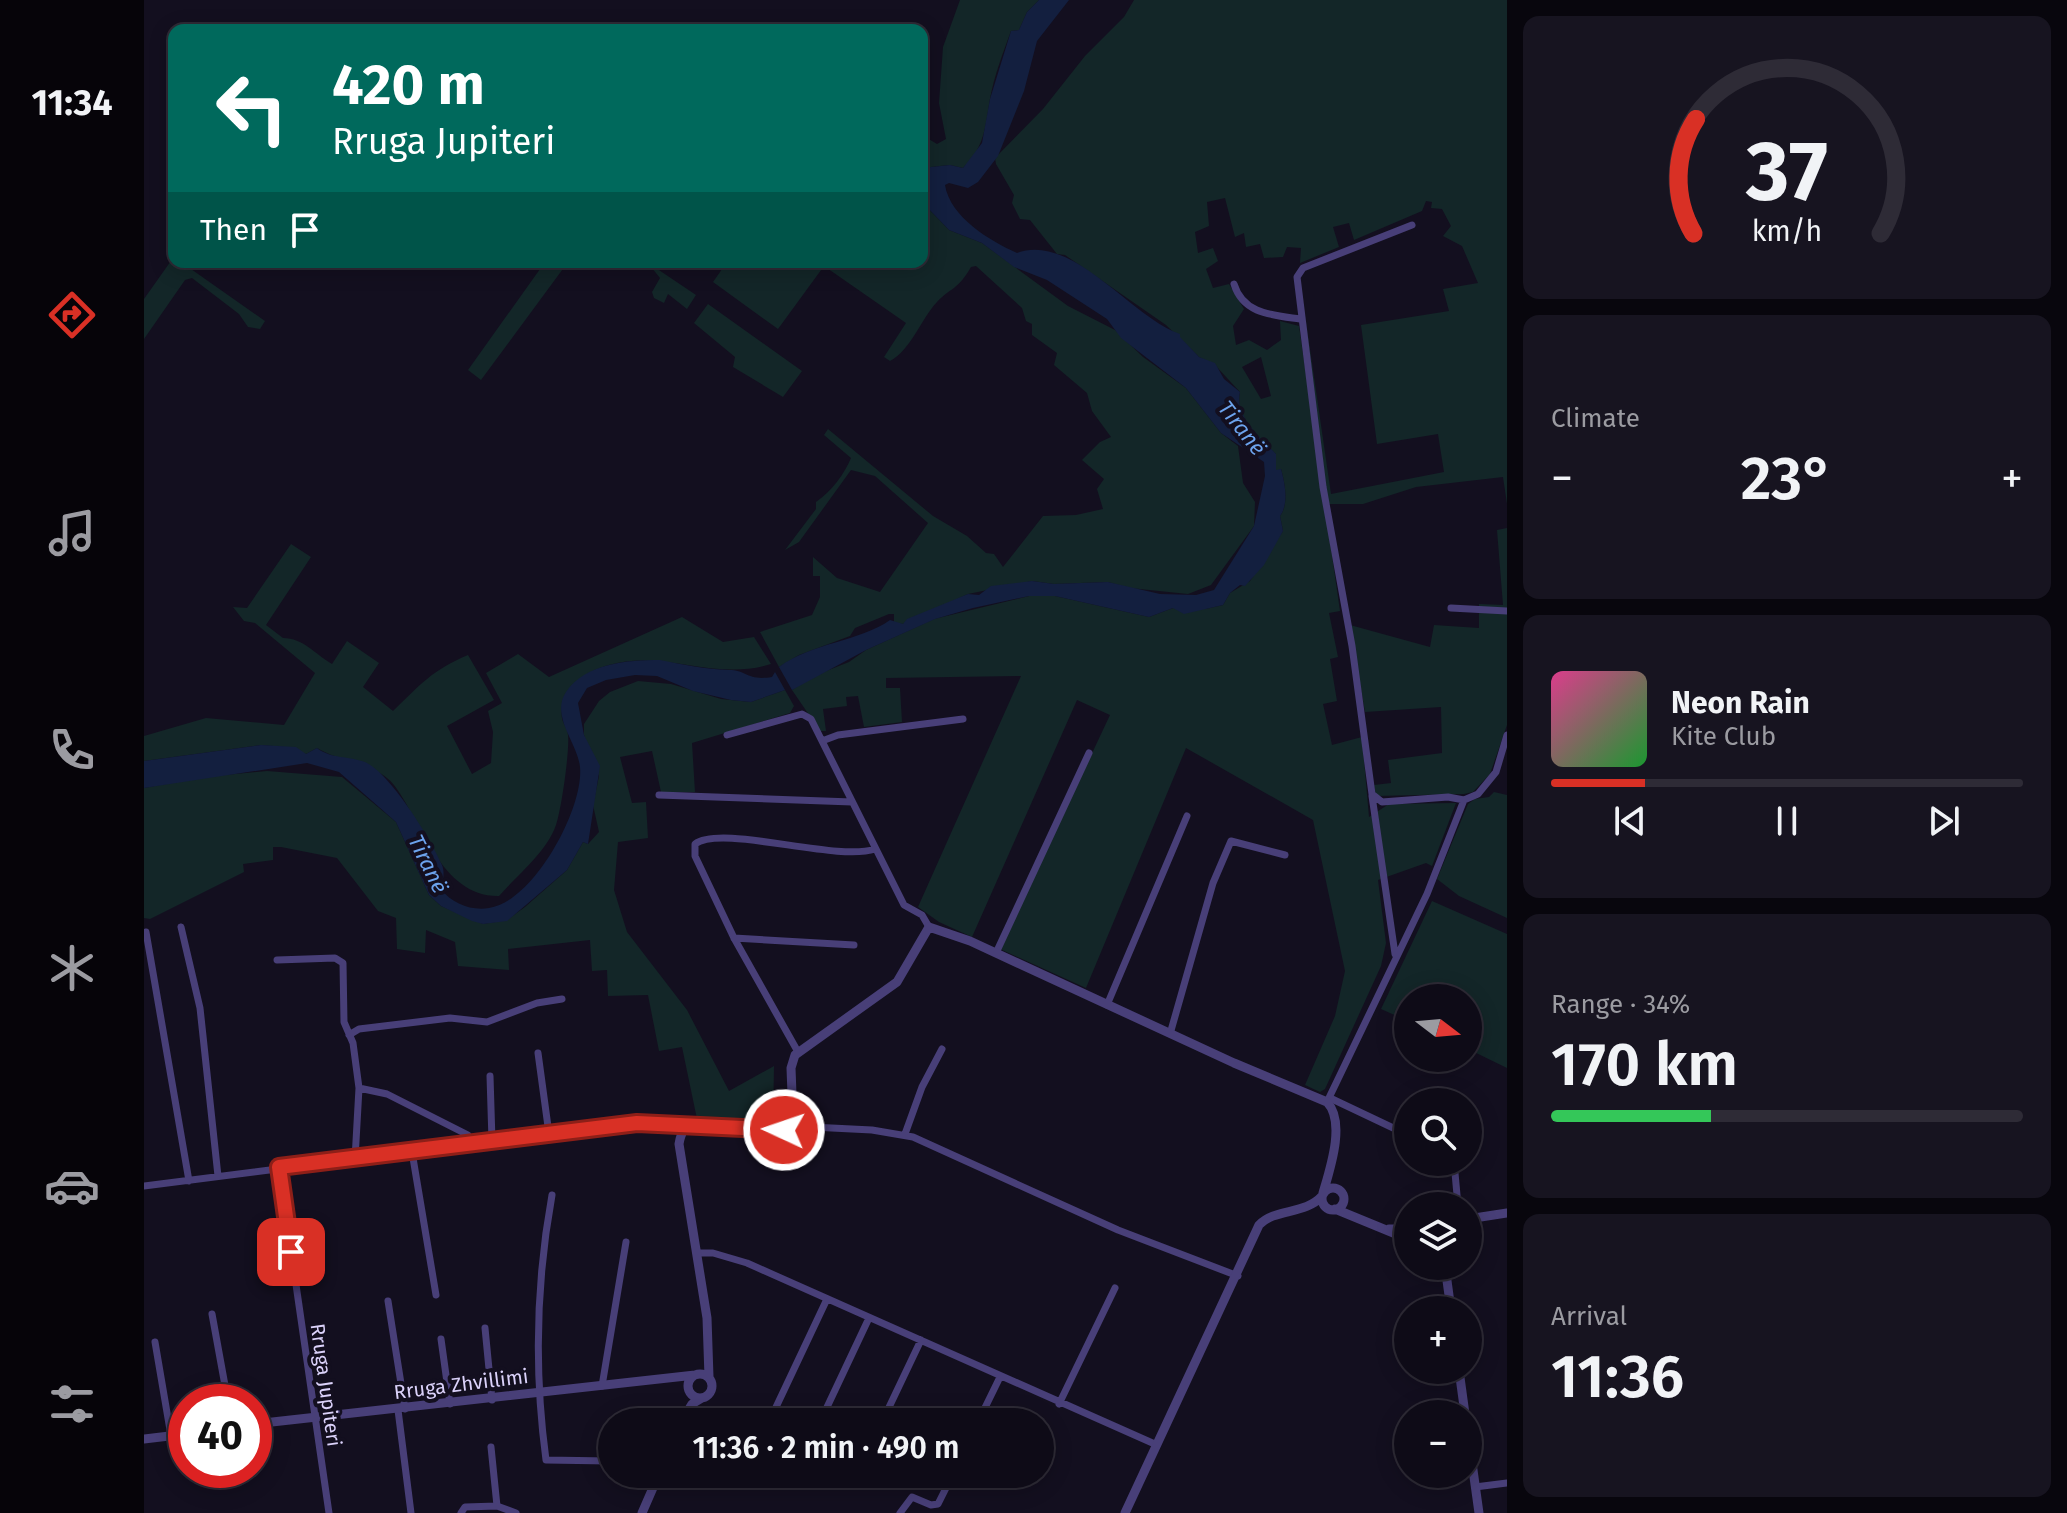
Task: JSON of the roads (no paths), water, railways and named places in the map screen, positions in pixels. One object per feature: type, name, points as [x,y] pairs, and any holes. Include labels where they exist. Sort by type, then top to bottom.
[{"type":"street","points":[[1392,968],[1395,948],[1391,919],[1300,319],[1300,270],[1412,225]]},
{"type":"street","points":[[1234,284],[1238,299],[1249,307],[1300,319]]},
{"type":"street","points":[[1451,608],[1507,611]]},
{"type":"street","points":[[727,735],[802,714],[811,719],[904,905],[922,915],[929,927],[946,931],[1170,1034],[1394,1129]]},
{"type":"street","points":[[822,741],[838,735],[963,719]]},
{"type":"street","points":[[1394,1233],[1332,1209],[1323,1195],[1336,1119],[1328,1100],[1412,925],[1464,800],[1489,785],[1507,735]]},
{"type":"street","points":[[996,953],[1089,753]]},
{"type":"street","points":[[1372,794],[1382,802],[1448,797],[1464,800]]},
{"type":"street","points":[[659,795],[852,802]]},
{"type":"street","points":[[1107,1005],[1187,816]]},
{"type":"street","points":[[798,1052],[734,938],[695,856],[698,841],[726,839],[789,846],[875,849]]},
{"type":"street","points":[[1170,1034],[1213,883],[1231,841],[1285,855]]},
{"type":"street","points":[[1391,919],[1398,931],[1412,925]]},
{"type":"street","points":[[181,927],[200,1008],[218,1176]]},
{"type":"street","points":[[791,1126],[791,1068],[798,1052],[897,982],[929,927]]},
{"type":"street","points":[[146,932],[189,1181]]},
{"type":"street","points":[[734,938],[854,945]]},
{"type":"street","points":[[277,960],[340,960],[344,967],[344,1022],[359,1088],[355,1159]]},
{"type":"street","points":[[349,1035],[359,1029],[450,1018],[487,1022],[537,1003],[562,999]]},
{"type":"street","points":[[905,1134],[922,1087],[942,1049]]},
{"type":"street","points":[[538,1053],[549,1134]]},
{"type":"street","points":[[490,1076],[492,1141]]},
{"type":"street","points":[[359,1088],[371,1088],[400,1101],[468,1135],[471,1143]]},
{"type":"street","points":[[144,1186],[471,1143],[662,1123],[784,1130],[791,1126],[905,1134],[1190,1261],[1238,1276]]},
{"type":"street","points":[[662,1123],[675,1131],[679,1144],[707,1318],[706,1355],[701,1375],[689,1388],[684,1408]]},
{"type":"street","points":[[679,1144],[684,1128],[696,1124]]},
{"type":"street","points":[[412,1152],[436,1295]]},
{"type":"street","points":[[1331,1155],[1332,1171],[1342,1194],[1363,1219]]},
{"type":"street","name":"Rruga Jupiteri","points":[[279,1167],[329,1513]]},
{"type":"street","points":[[1296,1211],[1332,1188],[1342,1194]]},
{"type":"street","points":[[1125,1513],[1262,1221],[1296,1211],[1332,1209],[1341,1205],[1342,1194]]},
{"type":"street","points":[[552,1195],[542,1258],[537,1394],[546,1460],[598,1461]]},
{"type":"street","points":[[1482,1217],[1507,1213]]},
{"type":"street","points":[[1385,1229],[1394,1229]]},
{"type":"street","points":[[602,1386],[626,1242]]},
{"type":"street","points":[[697,1253],[713,1253],[747,1263],[1157,1445]]},
{"type":"street","points":[[1059,1404],[1115,1288]]},
{"type":"street","points":[[776,1408],[827,1299]]},
{"type":"street","points":[[388,1301],[411,1513]]},
{"type":"street","points":[[212,1314],[225,1384]]},
{"type":"street","points":[[827,1408],[869,1318]]},
{"type":"street","points":[[485,1328],[492,1400]]},
{"type":"street","points":[[441,1339],[451,1404]]},
{"type":"street","points":[[889,1408],[921,1340]]},
{"type":"street","points":[[155,1342],[168,1418]]},
{"type":"street","points":[[690,1408],[712,1387],[701,1375]]},
{"type":"street","name":"Rruga Zhvillimi","points":[[272,1422],[701,1375]]},
{"type":"street","points":[[985,1408],[1000,1377]]},
{"type":"street","points":[[672,1378],[697,1397],[705,1396]]},
{"type":"street","points":[[144,1439],[168,1436]]},
{"type":"street","points":[[491,1447],[497,1506]]},
{"type":"street","points":[[1482,1486],[1507,1483]]},
{"type":"street","points":[[642,1513],[653,1488]]},
{"type":"street","points":[[900,1513],[912,1497],[938,1504],[946,1488]]},
{"type":"street","points":[[1475,1488],[1479,1513]]},
{"type":"street","points":[[461,1513],[465,1507],[497,1506],[516,1513]]},
{"type":"water","name":"Tiranë","points":[[1039,0],[1069,0],[1037,41],[1024,91],[998,156],[978,182],[968,188],[949,183],[945,185],[948,197],[963,217],[995,242],[1017,253],[1038,250],[1080,265],[1142,312],[1180,334],[1199,357],[1215,363],[1224,379],[1240,392],[1241,409],[1250,426],[1276,454],[1276,470],[1281,469],[1285,487],[1285,506],[1280,516],[1283,531],[1264,565],[1245,586],[1240,585],[1230,593],[1223,605],[1184,614],[1173,608],[1149,617],[1055,596],[1029,596],[935,619],[866,650],[792,690],[779,667],[792,659],[864,633],[890,620],[903,624],[907,619],[968,594],[979,595],[991,586],[1032,581],[1054,584],[1108,582],[1160,594],[1196,595],[1214,590],[1254,526],[1265,476],[1264,462],[1221,433],[1186,388],[1121,338],[1107,319],[1047,280],[1014,267],[982,243],[949,230],[928,208],[928,167],[950,165],[963,168],[982,143],[990,99],[1011,31],[1019,30],[1027,12]]},
{"type":"water","name":"Tiranë","points":[[660,660],[735,670],[757,678],[772,677],[775,672],[785,690],[751,702],[731,700],[693,691],[657,676],[635,675],[606,680],[587,688],[578,703],[584,735],[600,766],[588,844],[583,842],[567,870],[507,921],[483,924],[441,906],[429,895],[396,822],[339,772],[307,763],[144,788],[144,761],[261,745],[296,747],[306,754],[317,748],[328,754],[365,762],[386,779],[429,839],[443,868],[441,889],[463,905],[489,908],[506,902],[538,872],[565,828],[574,806],[580,767],[561,711],[566,692],[574,682],[596,669],[621,662]]}]
